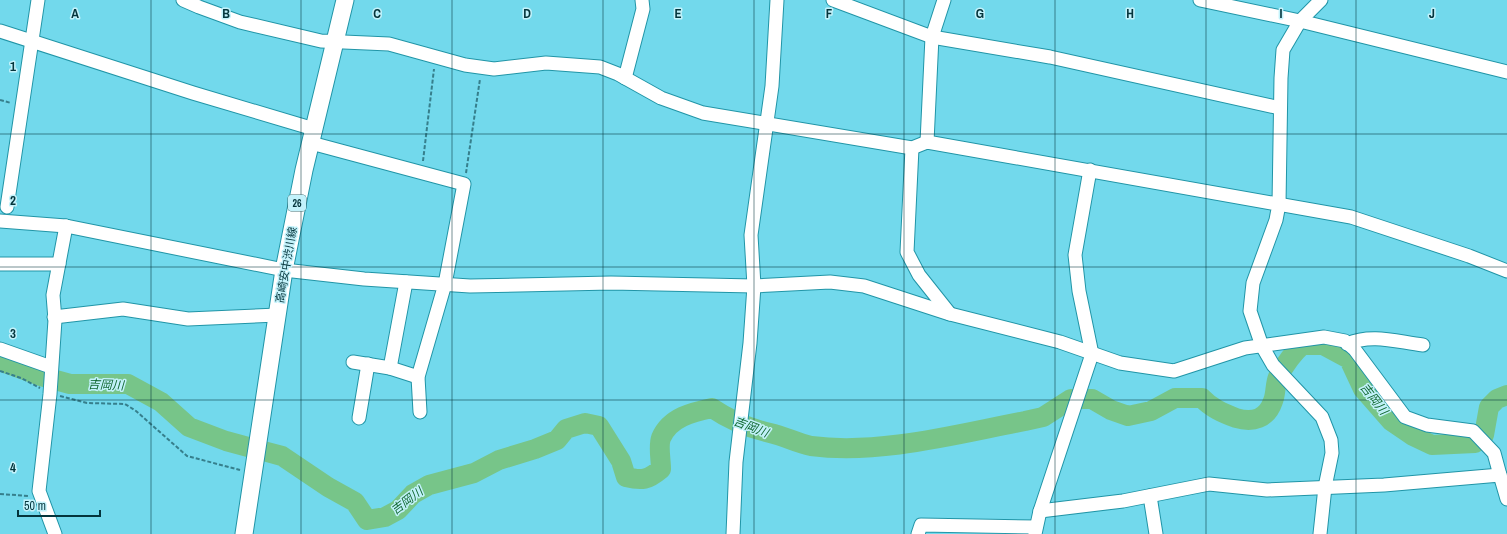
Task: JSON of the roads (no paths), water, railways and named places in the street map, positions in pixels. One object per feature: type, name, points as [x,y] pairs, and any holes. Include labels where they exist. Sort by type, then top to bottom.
[{"type":"main road","name":"高崎安中渋川線","points":[[244,534],[284,270],[334,42],[345,0]]},
{"type":"street","points":[[38,0],[4,205],[6,222],[66,226],[284,270],[364,279],[445,284],[527,286],[611,283],[754,286],[830,282],[864,286],[950,314],[1060,342],[1120,363],[1174,371],[1245,348],[1324,336],[1344,341],[1355,350],[1405,417],[1427,424],[1473,431],[1494,453],[1507,499]]},
{"type":"street","points":[[183,0],[199,8],[240,22],[334,42],[389,44],[465,66],[494,69],[546,63],[600,66],[661,98],[703,113],[912,148],[927,142],[1351,217],[1469,256],[1507,271]]},
{"type":"street","points":[[625,78],[643,9],[642,0]]},
{"type":"street","points":[[733,534],[736,462],[750,343],[754,286],[750,235],[772,86],[777,0]]},
{"type":"street","points":[[833,0],[932,37],[1050,57],[1280,108]]},
{"type":"street","points":[[927,142],[932,37],[944,0]]},
{"type":"street","points":[[1200,0],[1300,21],[1507,72]]},
{"type":"street","points":[[1320,534],[1325,488],[1332,453],[1331,440],[1322,417],[1273,365],[1262,346],[1250,311],[1253,283],[1276,220],[1279,204],[1280,108],[1283,50],[1300,21],[1321,0]]},
{"type":"street","points":[[0,31],[193,94],[421,172],[464,184],[445,284],[418,377],[420,412]]},
{"type":"street","points":[[912,148],[907,252],[919,275],[950,314]]},
{"type":"street","points":[[918,534],[921,525],[1036,531],[1040,511],[1092,354],[1079,291],[1076,255],[1090,170]]},
{"type":"street","points":[[56,534],[39,491],[50,394],[54,317],[53,295],[66,226]]},
{"type":"street","points":[[0,264],[59,264]]},
{"type":"street","points":[[390,368],[406,282]]},
{"type":"street","points":[[54,317],[124,309],[188,319],[278,315]]},
{"type":"street","points":[[1348,344],[1357,340],[1377,337],[1423,345]]},
{"type":"street","points":[[0,349],[51,370]]},
{"type":"street","points":[[353,362],[390,368],[418,377]]},
{"type":"street","points":[[359,418],[368,364]]},
{"type":"street","points":[[1040,511],[1123,501],[1209,484],[1267,490],[1384,485],[1500,475]]},
{"type":"street","points":[[1150,496],[1156,534]]},
{"type":"waterway","name":"吉岡川","points":[[0,361],[41,376],[70,384],[128,384],[161,402],[189,427],[226,441],[282,456],[328,487],[355,502],[367,520],[385,517],[398,510],[413,494],[429,485],[474,473],[499,460],[535,449],[557,440],[566,429],[585,423],[599,426],[621,461],[626,477],[645,479],[661,469],[660,441],[670,425],[676,420],[697,411],[712,408],[726,417],[754,429],[775,434],[811,446],[837,448],[864,448],[918,442],[1025,421],[1043,417],[1071,399],[1092,399],[1111,410],[1128,416],[1151,411],[1175,398],[1202,398],[1213,407],[1226,414],[1236,418],[1254,420],[1263,416],[1267,412],[1274,398],[1278,377],[1288,360],[1302,345],[1323,345],[1349,359],[1363,389],[1391,421],[1413,436],[1432,445],[1475,443],[1484,435],[1489,407],[1497,399],[1507,395]]}]
